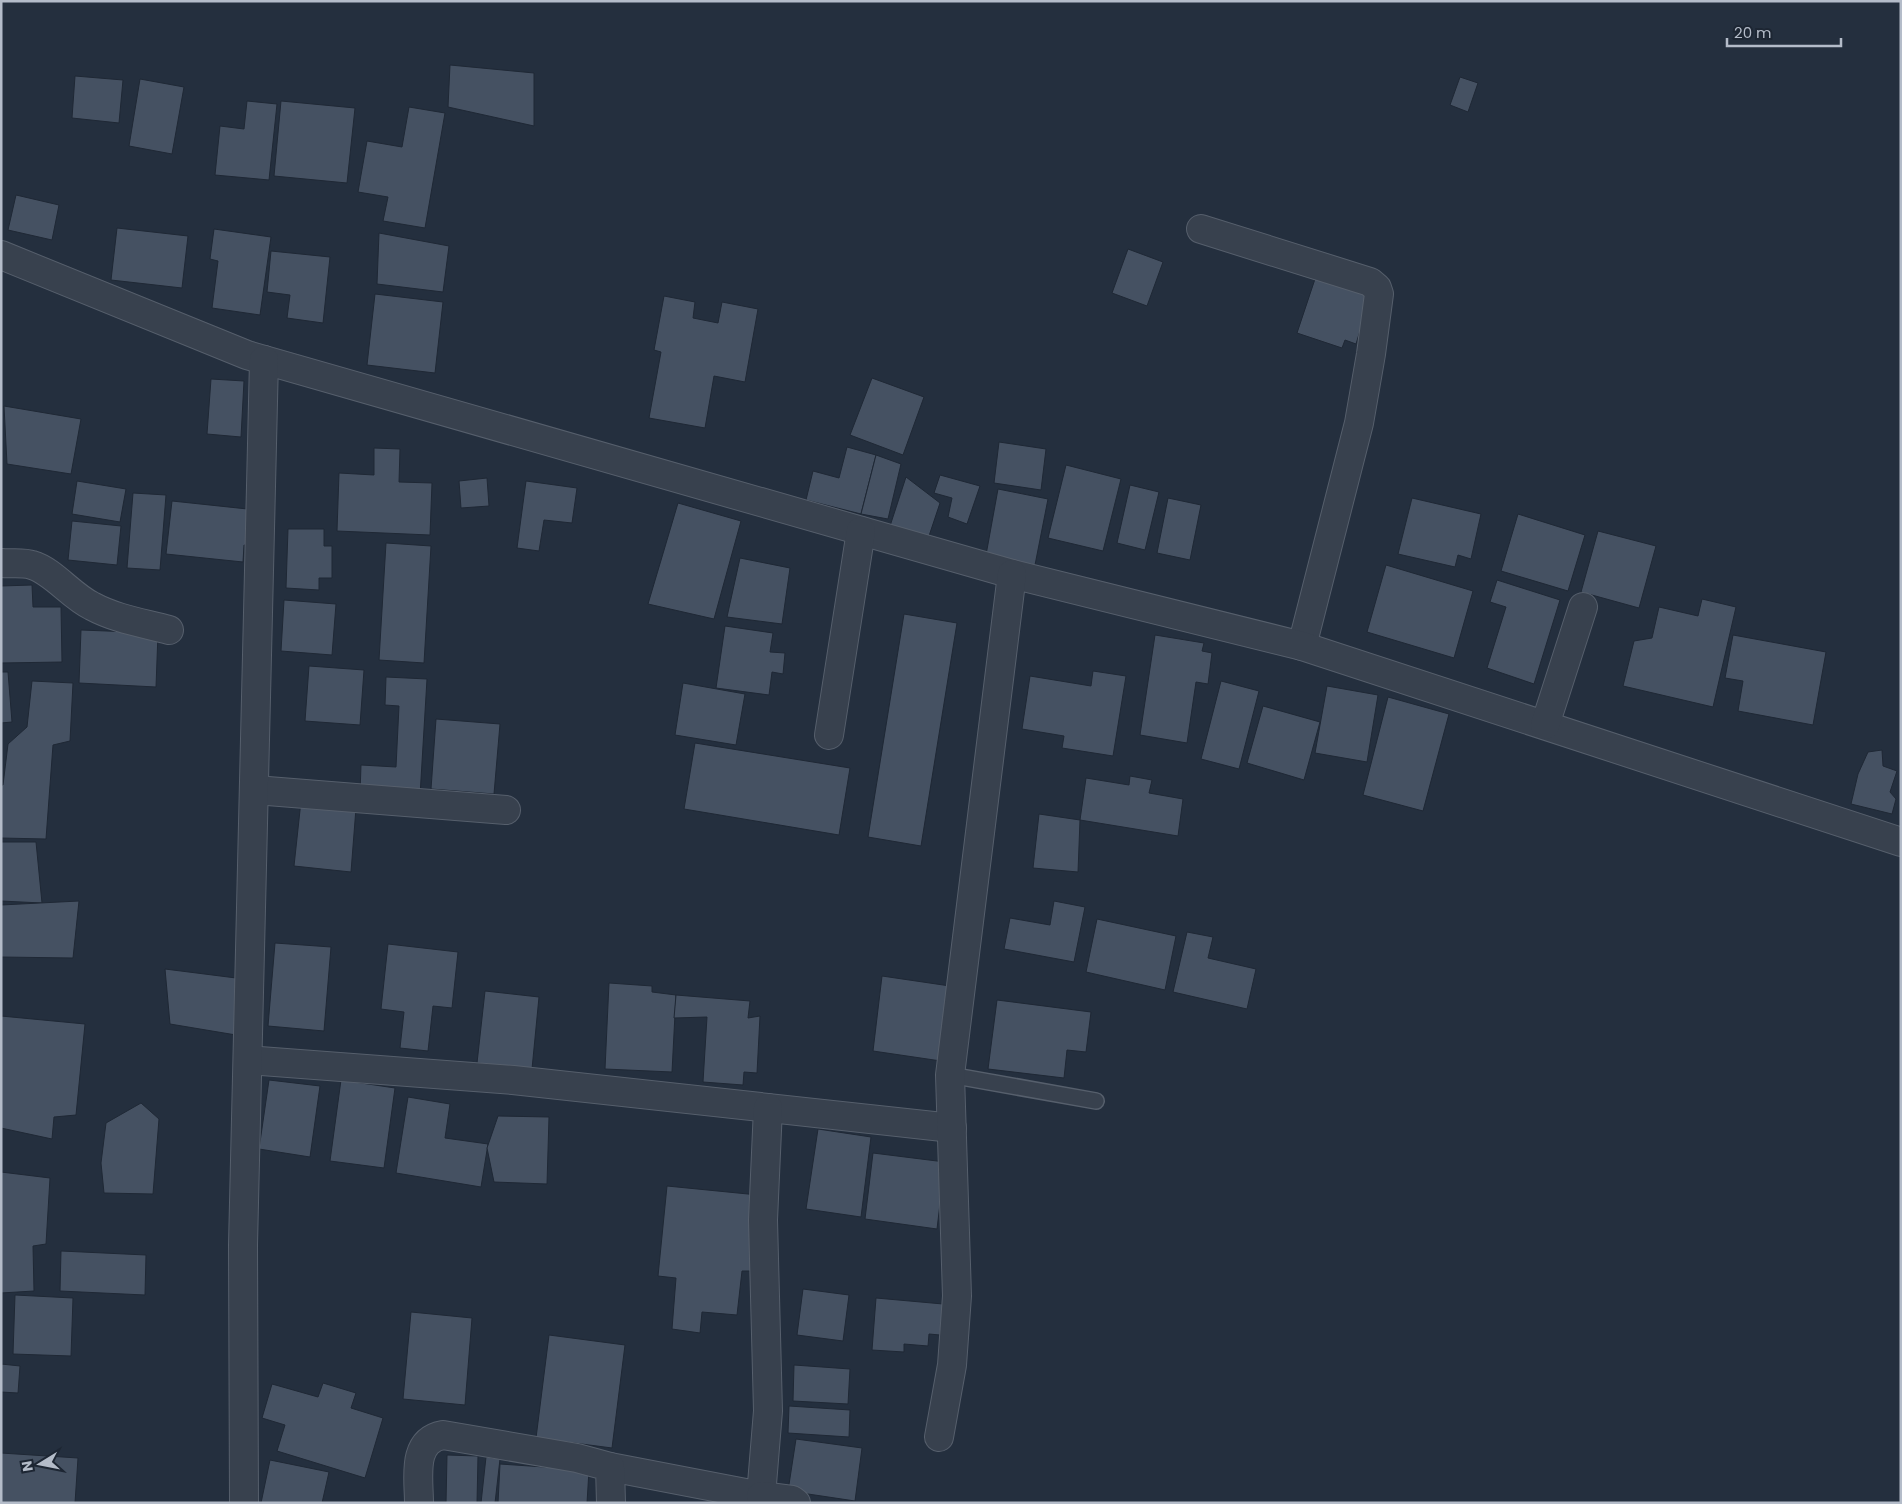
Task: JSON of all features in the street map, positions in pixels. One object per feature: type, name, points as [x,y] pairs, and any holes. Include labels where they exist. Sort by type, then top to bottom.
[{"type":"street","points":[[1201,229],[1370,282],[1377,288],[1379,294],[1359,423],[1302,646]]},
{"type":"street","points":[[1,254],[247,355],[1012,574],[1302,646],[1898,841]]},
{"type":"street","points":[[244,1503],[243,1246],[264,360]]},
{"type":"street","points":[[829,735],[861,531]]},
{"type":"street","points":[[1,564],[31,564],[44,570],[75,596],[110,615],[169,630]]},
{"type":"street","points":[[939,1437],[952,1365],[957,1296],[950,1075],[1012,574]]},
{"type":"street","points":[[1545,725],[1582,607]]},
{"type":"street","points":[[255,790],[506,810]]},
{"type":"street","points":[[248,1060],[513,1080],[952,1128]]},
{"type":"street","points":[[761,1496],[768,1411],[763,1220],[768,1108]]},
{"type":"street","points":[[419,1503],[419,1458],[428,1441],[434,1437],[443,1436],[577,1458],[610,1467],[761,1496],[792,1500],[796,1503]]},
{"type":"street","points":[[610,1467],[611,1503]]},
{"type":"lane","points":[[950,1075],[1096,1101]]},
{"type":"building","points":[[450,65],[534,73],[534,126],[448,107]]},
{"type":"building","points":[[75,76],[123,80],[119,123],[72,118]]},
{"type":"building","points":[[1460,77],[1478,83],[1468,112],[1450,105]]},
{"type":"building","points":[[140,79],[184,87],[172,154],[129,146]]},
{"type":"building","points":[[247,101],[277,104],[269,180],[215,175],[220,126],[244,129]]},
{"type":"building","points":[[281,101],[355,108],[347,183],[274,176]]},
{"type":"building","points":[[409,107],[445,113],[425,228],[383,221],[388,197],[358,192],[367,141],[402,147]]},
{"type":"building","points":[[16,195],[59,205],[52,240],[8,230]]},
{"type":"building","points":[[117,228],[188,236],[182,288],[111,280]]},
{"type":"building","points":[[214,229],[271,237],[260,315],[212,308],[218,261],[210,259]]},
{"type":"building","points":[[379,233],[449,246],[443,292],[377,284]]},
{"type":"building","points":[[1128,249],[1163,262],[1147,306],[1112,293]]},
{"type":"building","points":[[271,251],[330,257],[323,323],[287,318],[290,295],[267,292]]},
{"type":"building","points":[[1317,273],[1372,291],[1356,344],[1345,340],[1342,348],[1297,333]]},
{"type":"building","points":[[375,294],[443,302],[435,373],[367,365]]},
{"type":"building","points":[[664,296],[695,302],[693,318],[718,323],[722,302],[758,309],[745,382],[714,376],[705,428],[649,418],[661,352],[654,350]]},
{"type":"building","points":[[872,378],[924,397],[903,455],[850,435]]},
{"type":"building","points":[[211,379],[244,381],[241,437],[207,434]]},
{"type":"building","points":[[4,406],[81,419],[71,474],[7,464]]},
{"type":"building","points":[[999,442],[1046,449],[1041,490],[994,483]]},
{"type":"building","points":[[847,447],[876,455],[861,514],[806,500],[813,471],[839,478]]},
{"type":"building","points":[[374,448],[400,449],[399,482],[432,483],[430,535],[337,531],[339,473],[374,475]]},
{"type":"building","points":[[876,455],[901,464],[888,519],[861,514]]},
{"type":"building","points":[[1066,465],[1121,479],[1103,551],[1048,538]]},
{"type":"building","points":[[940,475],[980,486],[967,524],[948,517],[952,498],[934,493]]},
{"type":"building","points":[[906,477],[940,503],[928,539],[890,526]]},
{"type":"building","points":[[487,478],[489,506],[461,508],[459,481]]},
{"type":"building","points":[[77,481],[126,489],[120,522],[72,514]]},
{"type":"building","points":[[526,481],[577,488],[572,523],[544,520],[539,551],[517,548]]},
{"type":"building","points":[[1130,485],[1159,492],[1145,550],[1117,543]]},
{"type":"building","points":[[998,489],[1048,499],[1035,565],[986,555]]},
{"type":"building","points":[[133,493],[166,495],[160,570],[127,568]]},
{"type":"building","points":[[1168,498],[1201,505],[1190,560],[1157,553]]},
{"type":"building","points":[[1412,498],[1481,514],[1471,559],[1458,555],[1455,567],[1398,554]]},
{"type":"building","points":[[172,501],[257,510],[253,546],[244,545],[243,562],[166,554]]},
{"type":"building","points":[[678,503],[741,521],[714,619],[648,604]]},
{"type":"building","points":[[1518,514],[1585,535],[1568,591],[1501,571]]},
{"type":"building","points":[[72,521],[121,526],[117,565],[68,560]]},
{"type":"building","points":[[288,529],[324,529],[324,546],[332,546],[332,578],[319,578],[319,590],[286,588]]},
{"type":"building","points":[[1598,531],[1656,546],[1639,608],[1581,592]]},
{"type":"building","points":[[386,543],[431,546],[424,663],[379,660]]},
{"type":"building","points":[[740,558],[790,568],[782,624],[727,617]]},
{"type":"building","points":[[1386,565],[1473,591],[1454,658],[1367,632]]},
{"type":"building","points":[[1497,580],[1560,600],[1534,684],[1487,668],[1506,607],[1490,602]]},
{"type":"building","points":[[32,585],[33,607],[61,607],[62,662],[1,663],[1,586]]},
{"type":"building","points":[[1702,599],[1736,607],[1713,707],[1623,686],[1634,641],[1652,638],[1659,607],[1698,616]]},
{"type":"building","points":[[284,600],[336,604],[332,655],[281,651]]},
{"type":"building","points":[[904,614],[957,623],[921,846],[868,837]]},
{"type":"building","points":[[725,626],[773,633],[770,652],[785,653],[783,674],[772,672],[769,695],[716,688]]},
{"type":"building","points":[[81,630],[158,633],[156,687],[79,683]]},
{"type":"building","points":[[1155,635],[1204,643],[1202,651],[1212,653],[1208,684],[1196,682],[1187,743],[1140,735]]},
{"type":"building","points":[[1733,635],[1826,652],[1813,725],[1738,711],[1743,681],[1725,678]]},
{"type":"building","points":[[309,666],[364,670],[360,725],[305,721]]},
{"type":"building","points":[[1093,671],[1126,676],[1113,756],[1062,748],[1064,736],[1022,729],[1030,676],[1091,686]]},
{"type":"building","points":[[1,672],[8,672],[12,722],[1,723]]},
{"type":"building","points":[[386,677],[427,679],[420,796],[360,794],[361,765],[396,767],[399,706],[385,705]]},
{"type":"building","points":[[32,681],[73,683],[70,741],[53,745],[46,839],[1,838],[1,785],[3,785],[8,744],[27,727]]},
{"type":"building","points":[[1221,681],[1259,691],[1239,769],[1201,759]]},
{"type":"building","points":[[683,683],[745,694],[736,745],[675,735]]},
{"type":"building","points":[[1327,686],[1378,695],[1367,762],[1315,753]]},
{"type":"building","points":[[1388,697],[1449,714],[1423,811],[1363,795]]},
{"type":"building","points":[[1263,706],[1320,722],[1304,780],[1247,763]]},
{"type":"building","points":[[436,719],[500,724],[494,794],[431,789]]},
{"type":"building","points":[[695,743],[850,768],[839,835],[684,809]]},
{"type":"building","points":[[1882,750],[1883,766],[1897,771],[1890,792],[1896,799],[1892,814],[1851,804],[1858,774],[1868,752]]},
{"type":"building","points":[[1130,776],[1152,780],[1149,793],[1183,799],[1178,836],[1080,820],[1086,778],[1129,785]]},
{"type":"building","points":[[301,801],[356,808],[351,872],[294,866]]},
{"type":"building","points":[[1039,814],[1080,820],[1078,872],[1033,868]]},
{"type":"building","points":[[1,842],[36,842],[42,903],[1,901]]},
{"type":"building","points":[[79,901],[73,958],[1,957],[1,905]]},
{"type":"building","points":[[1054,901],[1085,907],[1074,962],[1004,949],[1010,918],[1050,925]]},
{"type":"building","points":[[1097,919],[1176,936],[1165,990],[1086,972]]},
{"type":"building","points":[[1187,932],[1213,937],[1208,958],[1256,969],[1247,1009],[1173,992]]},
{"type":"building","points":[[275,943],[331,947],[324,1031],[268,1026]]},
{"type":"building","points":[[388,944],[458,952],[452,1008],[433,1006],[428,1051],[400,1048],[404,1012],[381,1009]]},
{"type":"building","points":[[165,969],[244,979],[242,1036],[170,1024]]},
{"type":"building","points":[[882,976],[950,986],[941,1061],[873,1051]]},
{"type":"building","points":[[609,983],[652,986],[652,992],[676,995],[672,1072],[605,1069]]},
{"type":"building","points":[[485,991],[539,997],[532,1069],[477,1063]]},
{"type":"building","points":[[676,995],[750,1001],[748,1018],[760,1016],[757,1073],[744,1072],[743,1085],[703,1082],[707,1017],[674,1018]]},
{"type":"building","points":[[997,1000],[1091,1012],[1086,1052],[1067,1050],[1064,1078],[988,1069]]},
{"type":"building","points":[[1,1016],[85,1024],[76,1115],[54,1117],[52,1139],[1,1128]]},
{"type":"building","points":[[269,1080],[320,1086],[310,1157],[259,1149]]},
{"type":"building","points":[[341,1080],[395,1088],[384,1168],[330,1161]]},
{"type":"building","points":[[408,1097],[450,1104],[445,1138],[488,1144],[481,1187],[396,1173]]},
{"type":"building","points":[[141,1103],[159,1119],[153,1194],[104,1193],[101,1163],[106,1123]]},
{"type":"building","points":[[498,1116],[549,1117],[547,1184],[494,1182],[487,1148]]},
{"type":"building","points":[[818,1129],[871,1137],[861,1217],[806,1209]]},
{"type":"building","points":[[873,1153],[945,1162],[937,1229],[865,1219]]},
{"type":"building","points":[[1,1172],[50,1178],[46,1244],[33,1246],[34,1291],[1,1293]]},
{"type":"building","points":[[667,1186],[758,1195],[751,1271],[742,1271],[737,1315],[702,1312],[700,1333],[672,1329],[676,1278],[658,1276]]},
{"type":"building","points":[[61,1251],[146,1255],[145,1295],[60,1291]]},
{"type":"building","points":[[803,1289],[849,1295],[843,1341],[797,1335]]},
{"type":"building","points":[[15,1295],[73,1298],[71,1356],[13,1354]]},
{"type":"building","points":[[876,1298],[943,1304],[940,1335],[929,1334],[928,1346],[904,1344],[904,1352],[872,1350]]},
{"type":"building","points":[[411,1312],[472,1318],[465,1405],[403,1399]]},
{"type":"building","points":[[549,1335],[625,1345],[612,1448],[536,1438]]},
{"type":"building","points":[[1,1364],[20,1366],[18,1393],[1,1392]]},
{"type":"building","points":[[794,1365],[850,1369],[848,1404],[793,1401]]},
{"type":"building","points":[[323,1383],[356,1393],[351,1408],[383,1418],[365,1478],[277,1451],[285,1425],[262,1418],[272,1384],[318,1397]]},
{"type":"building","points":[[789,1406],[850,1410],[849,1437],[788,1433]]},
{"type":"building","points":[[796,1439],[862,1448],[855,1501],[788,1491]]},
{"type":"building","points":[[1,1453],[78,1458],[75,1503],[1,1503]]},
{"type":"building","points":[[447,1455],[478,1456],[477,1503],[446,1503]]},
{"type":"building","points":[[486,1457],[500,1459],[495,1503],[481,1503]]},
{"type":"building","points":[[270,1460],[329,1472],[322,1503],[261,1503]]},
{"type":"building","points":[[500,1464],[589,1470],[587,1503],[498,1503]]}]
